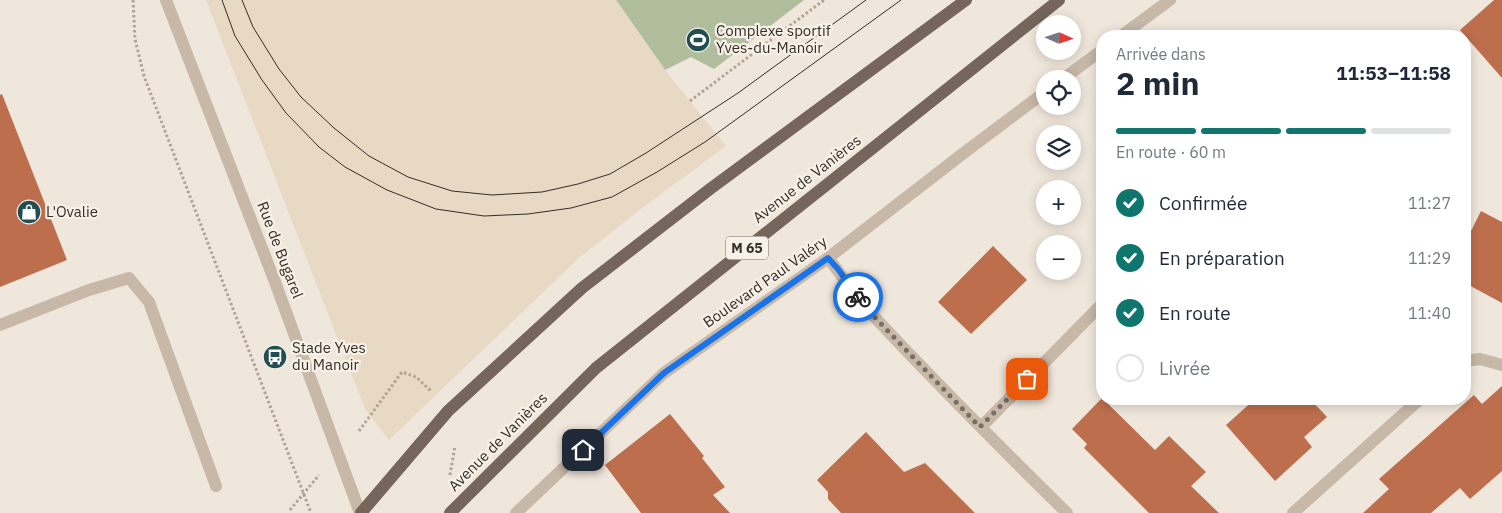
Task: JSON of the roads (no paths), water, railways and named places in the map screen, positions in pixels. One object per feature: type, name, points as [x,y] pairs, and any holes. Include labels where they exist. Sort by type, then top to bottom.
[{"type":"main road","points":[[361,513],[448,412],[582,288],[687,207],[966,0]]},
{"type":"main road","name":"Avenue de Vanières","points":[[450,513],[596,368],[1059,0]]},
{"type":"street","name":"Rue de Bugarel","points":[[166,0],[275,282],[361,513]]},
{"type":"street","points":[[1129,30],[1170,0]]},
{"type":"street","points":[[1075,70],[1096,54]]},
{"type":"street","name":"Boulevard Paul Valéry","points":[[516,513],[664,373],[828,258],[1036,99]]},
{"type":"street","points":[[828,258],[865,307],[980,427],[1067,513]]},
{"type":"street","points":[[0,325],[89,290],[129,278],[149,302],[216,486]]},
{"type":"street","points":[[980,427],[1096,310]]},
{"type":"street","points":[[1471,360],[1480,359],[1502,365]]},
{"type":"street","points":[[1293,513],[1413,405]]},
{"type":"tram line","points":[[222,0],[235,36],[262,80],[286,113],[319,147],[345,167],[387,190],[436,209],[484,216],[528,214],[571,208],[612,197],[705,142],[901,0]]},
{"type":"tram line","points":[[242,0],[253,27],[279,69],[301,97],[334,128],[369,156],[408,177],[452,191],[492,195],[542,192],[610,174],[646,153],[738,93],[866,0]]},
{"type":"place","name":"Complexe sportif Yves-du-Manoir","points":[[698,40]]},
{"type":"place","name":"L'Ovalie","points":[[29,212]]},
{"type":"place","name":"Stade Yves du Manoir","points":[[275,357]]}]
